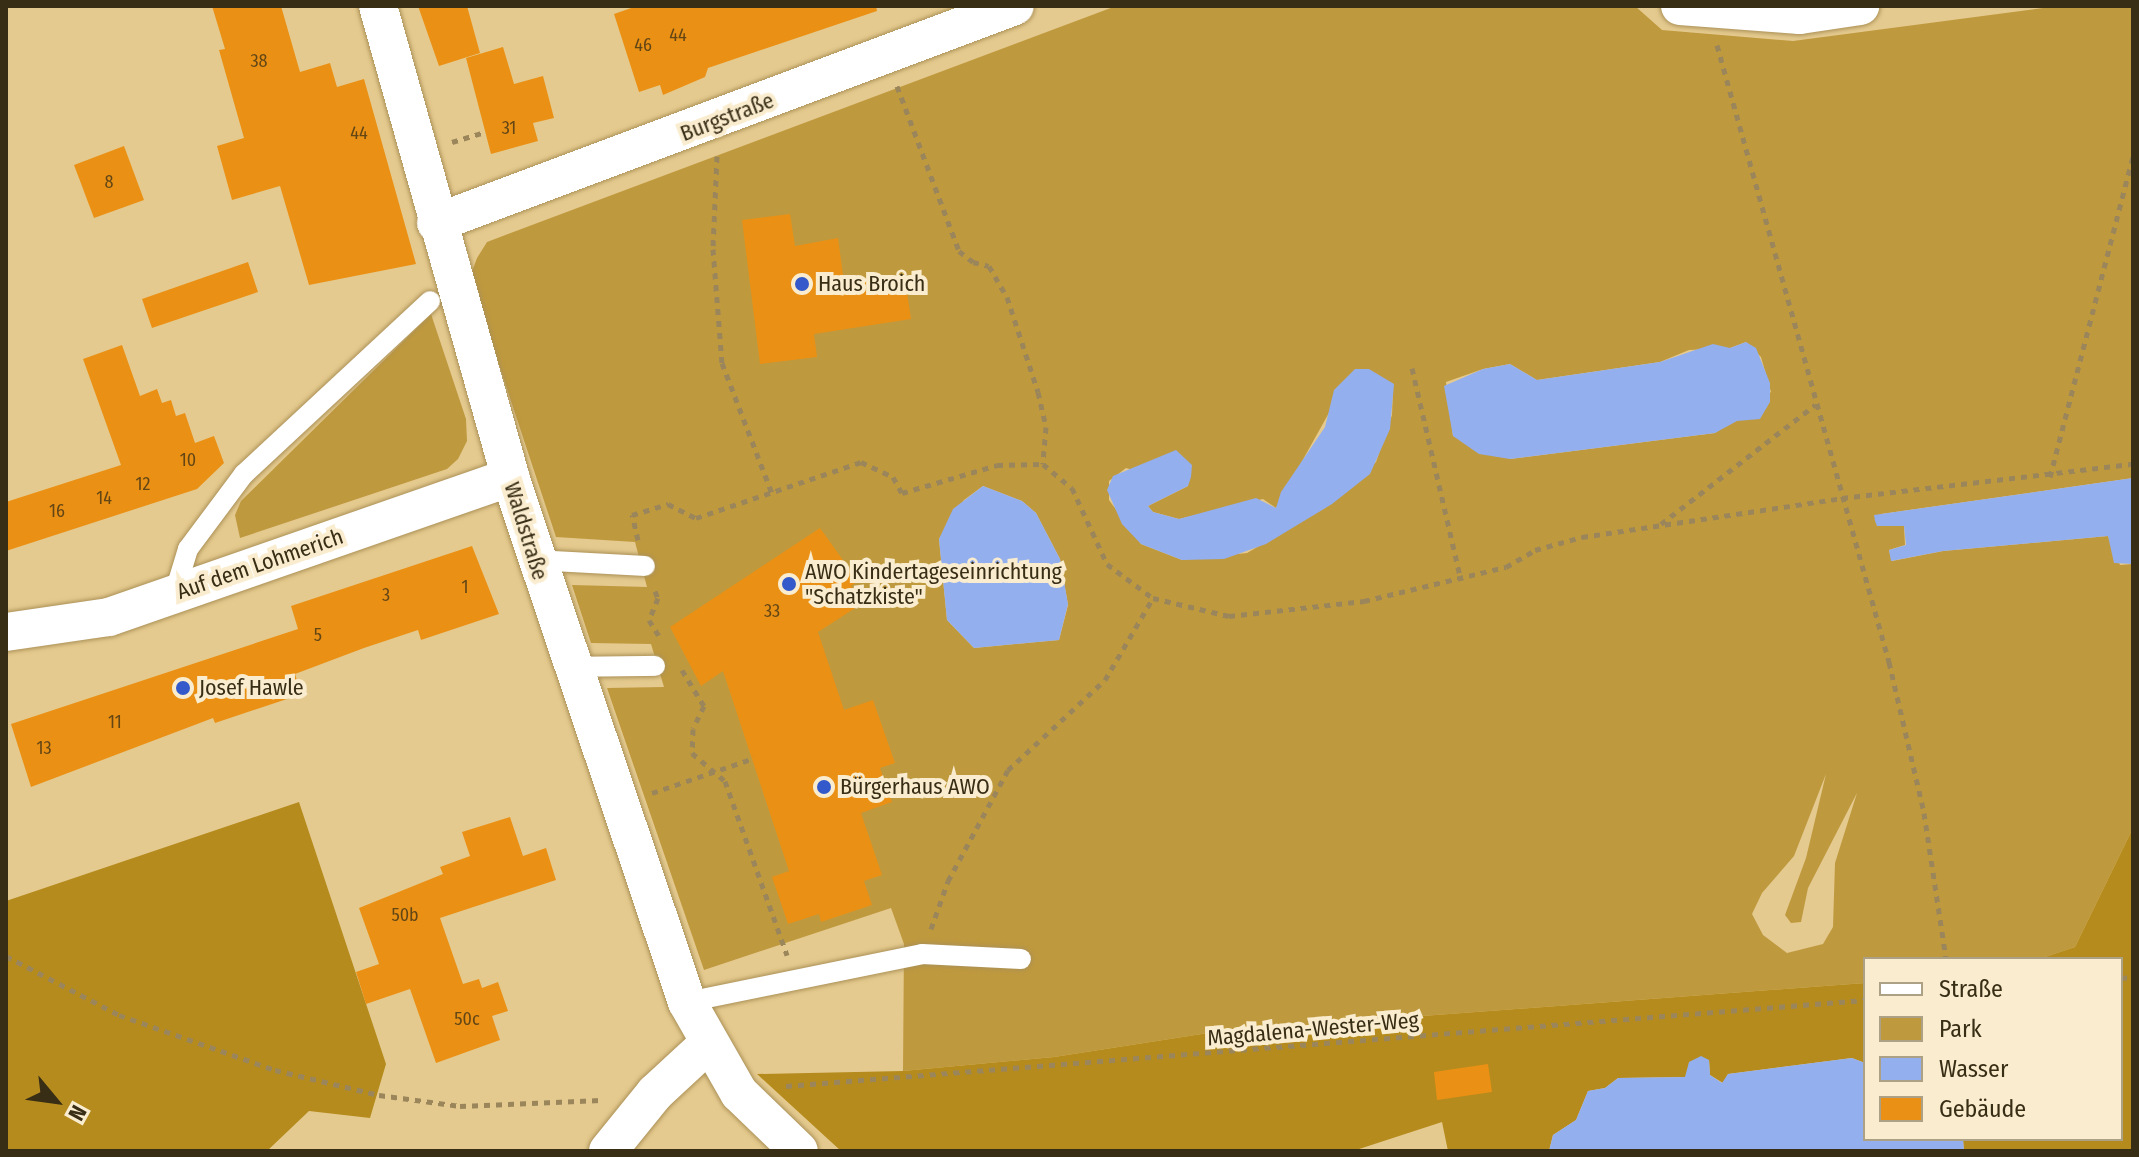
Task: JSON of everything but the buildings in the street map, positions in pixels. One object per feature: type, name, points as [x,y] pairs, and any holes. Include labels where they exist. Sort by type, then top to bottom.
[{"type":"street","name":"Waldstraße","points":[[378,6],[436,223],[535,560],[687,1002],[708,1044],[739,1093],[799,1151]]},
{"type":"street","name":"Burgstraße","points":[[436,223],[722,120],[1015,6]]},
{"type":"street","points":[[1694,8],[1800,15],[1860,6]]},
{"type":"street","name":"Auf dem Lohmerich","points":[[6,632],[109,617],[510,477]]},
{"type":"street","points":[[608,1151],[655,1093],[708,1044]]},
{"type":"lane","points":[[174,595],[188,549],[244,474],[430,301]]},
{"type":"lane","points":[[535,560],[645,566]]},
{"type":"lane","points":[[570,667],[655,666]]},
{"type":"lane","points":[[687,1002],[922,954],[1021,959]]},
{"type":"path","points":[[1694,8],[1842,498],[1924,813],[1946,957]]},
{"type":"path","points":[[885,55],[959,251],[973,262],[989,266],[1007,297],[1043,415],[1043,464]]},
{"type":"path","points":[[722,120],[713,249],[722,363],[772,493]]},
{"type":"path","points":[[2050,477],[2133,155]]},
{"type":"path","points":[[1412,368],[1461,580]]},
{"type":"path","points":[[1660,525],[1815,405]]},
{"type":"path","points":[[667,648],[649,620],[658,598],[645,566],[632,515],[668,504],[696,518],[861,462],[893,477],[902,493],[997,465],[1043,464],[1072,488],[1107,564],[1153,598],[1229,616],[1364,601],[1506,567],[1535,550],[1660,525],[1842,498],[2050,477],[2133,464]]},
{"type":"path","points":[[922,954],[948,881],[1008,770],[1105,680],[1153,598]]},
{"type":"path","points":[[679,666],[704,706],[693,729],[692,753],[700,764],[716,771],[725,781],[795,978]]},
{"type":"path","points":[[646,795],[754,758]]},
{"type":"path","points":[[6,956],[119,1015],[173,1036],[275,1070],[379,1095],[460,1106],[655,1093]]},
{"type":"path","name":"Magdalena-Wester-Weg","points":[[777,1087],[1863,1000]]},
{"type":"green space","points":[[1116,6],[1635,6],[1662,30],[1793,41],[2058,6],[2133,6],[2133,478],[1881,514],[1877,526],[1904,526],[1905,545],[1889,550],[1892,561],[1943,551],[2108,536],[2120,565],[2133,564],[2133,828],[2075,947],[2045,957],[1863,957],[1863,983],[1221,1031],[1054,1057],[903,1071],[904,944],[891,908],[704,970],[607,688],[664,687],[651,644],[591,643],[572,585],[647,587],[635,542],[556,537],[470,277],[487,242]],"holes":[[[1746,342],[1761,357],[1771,392],[1715,433],[1510,459],[1453,436],[1446,382],[1483,369],[1510,364],[1537,380],[1660,362],[1689,350],[1730,348]],[[1393,387],[1392,415],[1376,462],[1325,508],[1247,553],[1182,560],[1141,544],[1109,500],[1109,481],[1126,468],[1188,486],[1148,506],[1153,512],[1179,519],[1263,499],[1276,508],[1330,411]],[[983,486],[1022,501],[1036,513],[1060,559],[1068,605],[1059,640],[974,648],[947,620],[939,539],[964,500]],[[1826,774],[1806,858],[1785,915],[1791,923],[1801,922],[1808,888],[1857,793],[1835,863],[1833,927],[1823,944],[1787,953],[1763,935],[1752,914],[1762,893],[1794,856]]]},
{"type":"green space","points":[[431,314],[466,419],[467,441],[458,459],[447,469],[240,538],[235,515],[241,501]]},
{"type":"shaded area","points":[[299,802],[386,1064],[370,1118],[309,1111],[267,1151],[6,1151],[6,901]]},
{"type":"shaded area","points":[[2133,828],[2133,1151],[1964,1151],[1963,1141],[2123,1141],[2123,957],[2045,957],[2075,947]]},
{"type":"shaded area","points":[[1863,983],[1863,1062],[1852,1058],[1728,1074],[1723,1083],[1710,1075],[1709,1060],[1685,1077],[1618,1078],[1605,1088],[1588,1091],[1576,1120],[1553,1135],[1549,1151],[1448,1151],[1442,1122],[1353,1151],[841,1151],[757,1074],[903,1071],[1054,1057],[1221,1031]]},
{"type":"water","points":[[1746,342],[1756,348],[1770,383],[1770,402],[1760,419],[1737,421],[1715,433],[1510,459],[1479,454],[1453,436],[1444,386],[1483,369],[1510,364],[1537,380],[1660,362],[1713,344],[1730,348]]},
{"type":"water","points":[[1355,369],[1369,369],[1394,384],[1390,429],[1370,474],[1332,504],[1266,544],[1224,559],[1182,560],[1141,544],[1122,524],[1107,490],[1113,476],[1176,450],[1192,465],[1188,486],[1148,506],[1153,512],[1179,519],[1256,498],[1276,508],[1281,492],[1325,427],[1334,390]]},
{"type":"water","points":[[2133,478],[2133,564],[2114,563],[2108,536],[1943,551],[1891,561],[1889,550],[1906,545],[1904,526],[1877,526],[1874,515]]},
{"type":"water","points":[[983,486],[1022,501],[1036,513],[1060,559],[1068,604],[1059,640],[974,648],[947,620],[939,539],[953,509]]},
{"type":"water","points":[[1701,1056],[1709,1060],[1710,1075],[1722,1083],[1728,1074],[1852,1058],[1863,1062],[1863,1141],[1963,1141],[1964,1151],[1549,1151],[1553,1135],[1576,1120],[1588,1091],[1605,1088],[1618,1078],[1685,1077],[1689,1062]]},
{"type":"place","name":"Haus Broich","points":[[802,284]]},
{"type":"place","name":"AWO Kindertageseinrichtung \"Schatzkiste\"","points":[[789,584]]},
{"type":"place","name":"Josef Hawle","points":[[183,688]]},
{"type":"place","name":"Bürgerhaus AWO","points":[[824,787]]}]
